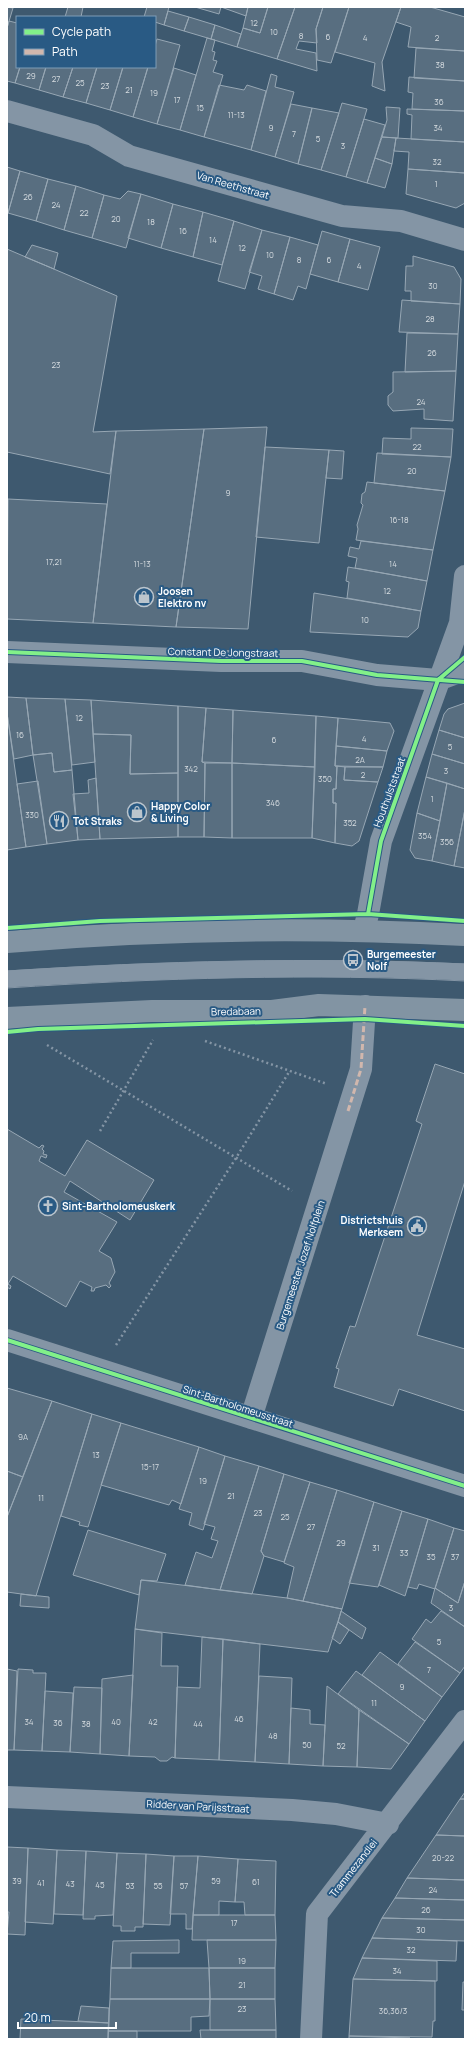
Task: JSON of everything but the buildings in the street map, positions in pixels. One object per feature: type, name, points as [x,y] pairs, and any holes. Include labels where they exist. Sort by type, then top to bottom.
[{"type":"main road","points":[[7,942],[139,933],[296,929],[364,930],[465,935]]},
{"type":"main road","name":"Bredabaan","points":[[7,1018],[152,1011],[272,1011],[319,1005],[465,1010]]},
{"type":"street","name":"Van Reethstraat","points":[[7,111],[93,135],[129,156],[136,158],[342,216],[401,221],[465,240]]},
{"type":"street","name":"Houthulststraat","points":[[364,930],[380,841],[460,623],[465,576]]},
{"type":"street","name":"Constant De Jongstraat","points":[[7,652],[221,661],[302,661],[377,675],[438,680]]},
{"type":"street","points":[[438,680],[465,670]]},
{"type":"street","name":"Burgemeester Jozef Nolfplein","points":[[251,1418],[361,1069],[365,1006]]},
{"type":"street","name":"Sint-Bartholomeusstraat","points":[[7,1340],[465,1486]]},
{"type":"street","name":"Trammezandlei","points":[[311,2039],[316,1914],[388,1824],[465,1721]]},
{"type":"street","name":"Ridder van Parijsstraat","points":[[7,1797],[292,1810],[336,1814],[388,1824]]},
{"type":"lane","points":[[7,980],[81,974],[217,969],[320,968],[465,972]]},
{"type":"path","points":[[100,1131],[154,1038]]},
{"type":"path","points":[[200,1039],[289,1072],[351,1102]]},
{"type":"path","points":[[43,1042],[318,1207]]},
{"type":"path","points":[[100,1370],[236,1158],[289,1072]]},
{"type":"tram line","points":[[7,971],[236,961],[350,961],[465,964]]},
{"type":"tram line","points":[[7,988],[179,979],[293,977],[350,977],[465,981]]},
{"type":"marked path","points":[[348,1111],[361,1069],[365,1006]]},
{"type":"cycle path","points":[[7,652],[221,661],[302,661],[377,675],[465,682]]},
{"type":"cycle path","points":[[368,914],[381,841],[438,680],[465,657]]},
{"type":"cycle path","points":[[7,928],[100,921],[368,914],[465,921]]},
{"type":"cycle path","points":[[7,1032],[38,1029],[365,1019],[465,1026]]},
{"type":"cycle path","points":[[7,1340],[465,1486]]},
{"type":"place","name":"Joosen Elektro nv","points":[[144,597]]},
{"type":"place","name":"Happy Color & Living","points":[[137,812]]},
{"type":"place","name":"Tot Straks","points":[[59,821]]},
{"type":"place","name":"Burgemeester Nolf","points":[[353,960]]},
{"type":"place","name":"Sint-Bartholomeuskerk","points":[[48,1206]]},
{"type":"place","name":"Districtshuis Merksem","points":[[417,1226]]}]
